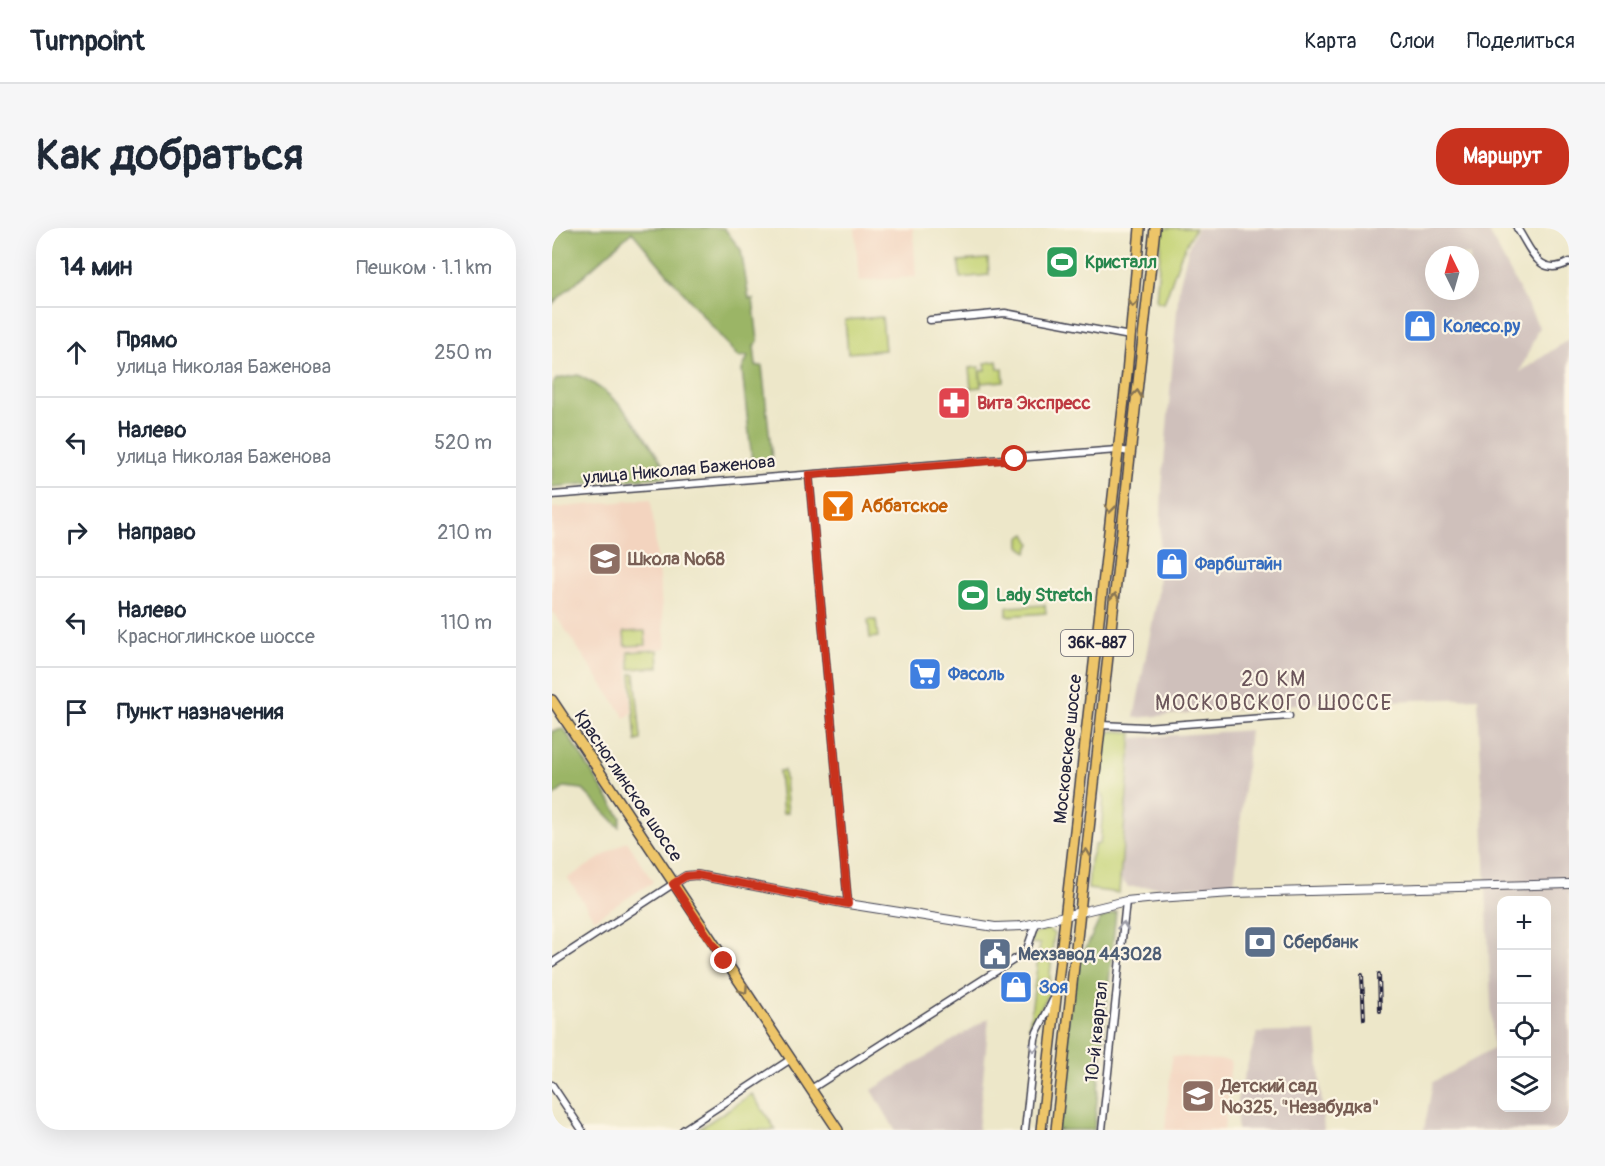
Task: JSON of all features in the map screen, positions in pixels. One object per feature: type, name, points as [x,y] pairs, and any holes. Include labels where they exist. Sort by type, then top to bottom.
[{"type":"main road","name":"Московское шоссе","points":[[1041,1130],[1130,336],[1140,228]]},
{"type":"main road","name":"Московское шоссе","points":[[1056,1130],[1155,228]]},
{"type":"main road","name":"Красноглинское шоссе","points":[[552,700],[838,1130]]},
{"type":"street","points":[[1527,228],[1518,230],[1539,262],[1551,268],[1569,262]]},
{"type":"street","points":[[930,320],[1005,314],[1130,336]]},
{"type":"street","name":"улица Николая Баженова","points":[[552,495],[1117,450],[1130,452]]},
{"type":"street","points":[[809,475],[848,904]]},
{"type":"street","points":[[1100,725],[1145,727],[1289,716]]},
{"type":"street","points":[[552,963],[686,876],[697,875],[980,926],[1023,926],[1126,901],[1232,893],[1569,884]]},
{"type":"street","name":"10-й квартал","points":[[1102,1130],[1126,901]]},
{"type":"street","points":[[811,1089],[1026,952],[1036,923]]},
{"type":"street","points":[[1025,1130],[1035,1039],[1056,994]]},
{"type":"street","points":[[682,1130],[791,1059]]},
{"type":"street","points":[[552,1085],[582,1130]]},
{"type":"shaded area","points":[[855,228],[913,228],[916,277],[859,281]]},
{"type":"shaded area","points":[[1197,228],[1487,228],[1539,327],[1520,372],[1569,339],[1569,1130],[1424,1130],[1433,1082],[1493,1049],[1478,698],[1295,704],[1134,718],[1158,593],[1162,487],[1179,287],[1189,246]]},
{"type":"shaded area","name":"Школа №68","points":[[651,499],[666,648],[627,651],[632,713],[625,718],[552,610],[552,508]]},
{"type":"shaded area","points":[[1250,730],[1234,886],[1128,887],[1120,878],[1133,738]]},
{"type":"shaded area","points":[[627,841],[653,882],[594,919],[568,878]]},
{"type":"shaded area","points":[[989,1018],[978,1130],[895,1130],[872,1090]]},
{"type":"shaded area","points":[[1316,1031],[1324,1130],[1237,1130],[1237,1100],[1257,1033]]},
{"type":"shaded area","name":"Детский сад №325, \"Незабудка\"","points":[[1172,1056],[1231,1061],[1224,1130],[1165,1130]]},
{"type":"green space","points":[[552,228],[724,228],[741,250],[749,299],[753,299],[758,341],[754,346],[756,366],[762,366],[772,459],[752,461],[742,370],[748,356],[738,357],[632,232],[552,304]]},
{"type":"green space","points":[[1162,228],[1195,228],[1181,255],[1164,303],[1156,301]]},
{"type":"green space","points":[[988,259],[989,275],[960,278],[959,261]]},
{"type":"green space","points":[[882,317],[885,350],[848,353],[845,320]]},
{"type":"green space","points":[[997,361],[998,369],[1003,369],[1004,381],[981,383],[980,371],[986,370],[985,363]]},
{"type":"green space","points":[[979,367],[981,387],[971,388],[969,368]]},
{"type":"green space","points":[[578,375],[608,394],[632,418],[670,476],[552,487],[552,384],[557,379]]},
{"type":"green space","points":[[1026,534],[1031,543],[1027,552],[1020,546],[1020,538]]},
{"type":"green space","points":[[1045,605],[1046,613],[1007,616],[1007,607]]},
{"type":"green space","points":[[868,620],[876,620],[878,637],[870,638]]},
{"type":"green space","points":[[645,631],[646,645],[625,646],[624,632]]},
{"type":"green space","points":[[658,650],[659,667],[630,669],[628,652]]},
{"type":"green space","points":[[631,674],[635,674],[641,740],[636,741]]},
{"type":"green space","points":[[564,729],[621,818],[619,827],[582,789],[565,787],[552,797],[552,731]]},
{"type":"green space","points":[[1112,731],[1132,732],[1119,893],[1088,889],[1090,860],[1095,845],[1100,844],[1104,796],[1101,795],[1100,779],[1106,735]]},
{"type":"green space","points":[[784,770],[788,813],[783,813],[779,771]]},
{"type":"green space","points":[[1116,912],[1094,1130],[1056,1130],[1072,977],[1100,919]]},
{"type":"green space","points":[[1048,929],[1054,934],[1048,996],[1029,1028],[1040,944],[1030,943],[1033,934]]},
{"type":"green space","points":[[752,1094],[776,1130],[697,1130]]},
{"type":"railway","points":[[1379,974],[1380,1011]]},
{"type":"railway","points":[[1362,975],[1364,1019]]},
{"type":"place","name":"Кристалл","points":[[1062,262]]},
{"type":"place","name":"Колесо.ру","points":[[1420,326]]},
{"type":"place","name":"Вита Экспресс","points":[[954,403]]},
{"type":"place","name":"Аббатское","points":[[838,506]]},
{"type":"place","name":"Школа №68","points":[[605,559]]},
{"type":"place","name":"Фарбштайн","points":[[1172,564]]},
{"type":"place","name":"Lady Stretch","points":[[973,595]]},
{"type":"place","name":"Фасоль","points":[[925,674]]},
{"type":"place","name":"Сбербанк","points":[[1260,942]]},
{"type":"place","name":"Мехзавод 443028","points":[[995,954]]},
{"type":"place","name":"Зоя","points":[[1016,987]]},
{"type":"place","name":"Детский сад №325, \"Незабудка\"","points":[[1198,1096]]},
{"type":"district","name":"20 КМ МОСКОВСКОГО ШОССЕ","points":[[1274,691]]},
{"type":"route","points":[[724,961],[673,884],[686,876],[716,878],[848,904],[809,475],[1015,459]]}]
